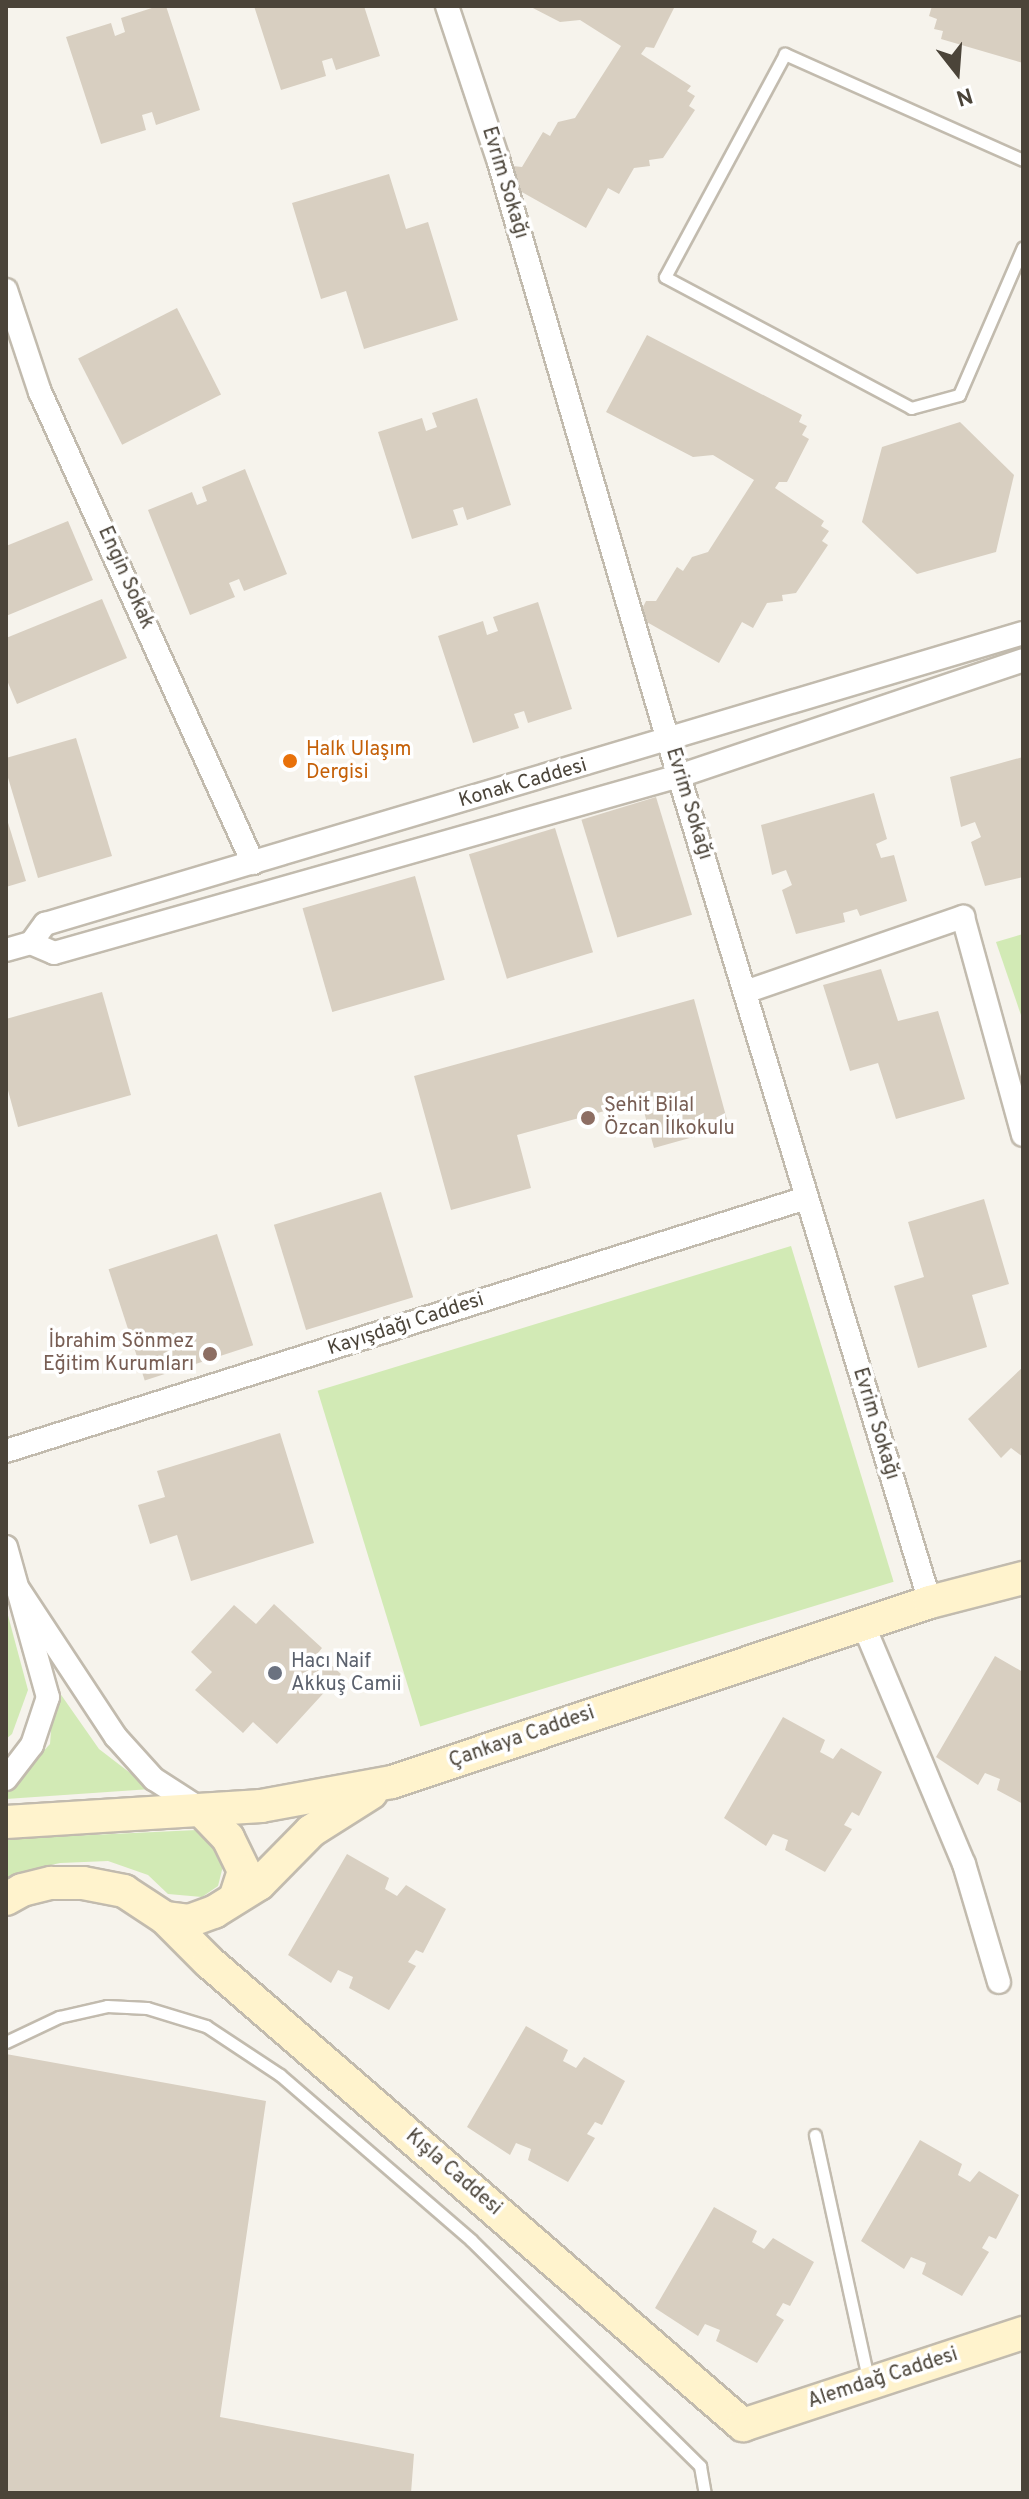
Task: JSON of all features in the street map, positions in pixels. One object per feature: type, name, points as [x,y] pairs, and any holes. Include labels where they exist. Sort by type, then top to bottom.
[{"type":"main road","name":"Çankaya Caddesi","points":[[6,1822],[261,1806],[392,1782],[930,1602],[1023,1578]]},
{"type":"main road","points":[[165,1918],[189,1921],[214,1912],[275,1871],[311,1831],[337,1812],[392,1782]]},
{"type":"main road","points":[[201,1810],[228,1838],[244,1871],[235,1898]]},
{"type":"main road","name":"Kışla Caddesi","points":[[6,1899],[22,1890],[51,1883],[83,1883],[124,1891],[165,1918],[209,1962],[743,2425]]},
{"type":"main road","name":"Alemdağ Caddesi","points":[[743,2425],[1023,2333]]},
{"type":"street","name":"Evrim Sokağı","points":[[447,6],[498,159],[667,737],[930,1602]]},
{"type":"street","name":"Engin Sokak","points":[[6,290],[40,392],[253,863]]},
{"type":"street","name":"Konak Caddesi","points":[[6,950],[31,943],[45,924],[617,757],[667,737],[1023,633]]},
{"type":"street","name":"Konak Caddesi","points":[[31,943],[54,953],[679,776],[1023,660]]},
{"type":"street","points":[[745,992],[963,917],[1023,1135]]},
{"type":"street","name":"Kayışdağı Caddesi","points":[[6,1451],[806,1198]]},
{"type":"street","points":[[6,1547],[48,1697],[32,1745],[6,1779]]},
{"type":"street","points":[[19,1590],[116,1737],[154,1779],[201,1810]]},
{"type":"street","points":[[863,1624],[964,1864],[999,1982]]},
{"type":"lane","points":[[1023,160],[785,54],[665,277],[911,408],[959,395],[1023,247]]},
{"type":"lane","points":[[6,2042],[59,2017],[107,2006],[147,2008],[206,2026],[280,2075],[471,2240],[700,2466],[705,2493]]},
{"type":"lane","points":[[815,2135],[869,2383]]},
{"type":"green space","points":[[1023,934],[1023,1021],[996,942]]},
{"type":"green space","points":[[791,1246],[894,1582],[420,1726],[318,1391]]},
{"type":"green space","points":[[6,1608],[28,1690],[12,1734],[6,1739]]},
{"type":"green space","points":[[57,1689],[99,1749],[151,1789],[6,1799],[6,1791],[50,1744],[54,1691]]},
{"type":"green space","points":[[197,1830],[213,1840],[224,1862],[218,1886],[202,1897],[168,1894],[148,1875],[108,1861],[60,1863],[33,1869],[6,1883],[6,1839]]},
{"type":"building","points":[[166,6],[200,110],[156,125],[152,112],[142,115],[146,130],[101,144],[66,37],[111,23],[115,36],[125,32],[121,18]]},
{"type":"building","points":[[254,6],[364,6],[380,56],[336,70],[332,58],[322,61],[326,76],[281,90]]},
{"type":"building","points":[[529,6],[675,6],[654,48],[646,47],[641,54],[691,86],[687,91],[695,96],[689,106],[695,110],[663,158],[649,160],[650,166],[634,168],[619,194],[608,188],[586,228],[504,182],[513,166],[522,167],[543,132],[550,136],[558,122],[575,118],[621,46],[580,20],[560,22]]},
{"type":"building","points":[[932,6],[1023,6],[1023,63],[941,39],[943,31],[934,29],[937,19],[929,16]]},
{"type":"building","points":[[389,174],[406,229],[428,222],[458,320],[364,349],[346,291],[321,299],[292,203]]},
{"type":"building","points":[[177,308],[221,394],[122,445],[78,358]]},
{"type":"building","points":[[647,335],[802,415],[799,422],[807,426],[802,435],[809,439],[787,482],[779,482],[775,488],[824,521],[821,526],[829,531],[822,541],[828,545],[796,593],[782,595],[783,601],[767,603],[753,628],[742,622],[719,663],[638,617],[646,601],[656,601],[677,567],[683,571],[692,557],[708,552],[754,480],[713,455],[693,457],[606,412]]},
{"type":"building","points":[[477,398],[511,505],[467,520],[463,507],[453,510],[458,525],[412,539],[378,432],[422,418],[426,431],[437,427],[432,413]]},
{"type":"building","points":[[960,422],[1014,475],[996,552],[917,574],[862,522],[882,447]]},
{"type":"building","points":[[245,469],[287,574],[244,591],[239,579],[229,583],[235,597],[190,615],[148,510],[192,492],[197,505],[207,501],[202,487]]},
{"type":"building","points":[[68,521],[93,580],[6,616],[6,546]]},
{"type":"building","points":[[102,599],[127,658],[17,704],[6,678],[6,638]]},
{"type":"building","points":[[538,602],[572,709],[528,723],[524,711],[514,714],[519,728],[473,743],[438,636],[483,621],[487,635],[498,631],[493,617]]},
{"type":"building","points":[[76,738],[112,856],[38,878],[6,771],[6,758]]},
{"type":"building","points":[[1023,757],[1023,877],[985,886],[971,842],[981,837],[975,822],[961,827],[950,777]]},
{"type":"building","points":[[874,793],[887,839],[876,844],[881,858],[894,855],[907,901],[860,916],[857,909],[843,913],[845,922],[796,934],[782,890],[792,885],[786,870],[772,875],[761,825]]},
{"type":"building","points":[[656,797],[692,915],[617,937],[581,820]]},
{"type":"building","points":[[6,816],[26,881],[6,887]]},
{"type":"building","points":[[555,828],[593,952],[507,979],[469,854]]},
{"type":"building","points":[[415,876],[445,980],[332,1012],[303,908]]},
{"type":"building","points":[[881,969],[898,1021],[938,1011],[965,1099],[896,1119],[878,1063],[850,1071],[823,985]]},
{"type":"building","points":[[102,992],[131,1095],[18,1127],[6,1083],[6,1019]]},
{"type":"building","points":[[694,999],[729,1127],[654,1148],[641,1101],[517,1135],[531,1188],[451,1210],[414,1076]]},
{"type":"building","points":[[381,1192],[413,1297],[306,1330],[274,1225]]},
{"type":"building","points":[[984,1199],[1009,1284],[972,1295],[987,1347],[918,1368],[894,1286],[924,1277],[908,1222]]},
{"type":"building","points":[[217,1234],[253,1345],[145,1381],[109,1269]]},
{"type":"building","points":[[1023,1367],[1023,1457],[1011,1448],[1001,1458],[968,1419]]},
{"type":"building","points":[[280,1433],[314,1543],[191,1581],[177,1535],[150,1544],[138,1505],[165,1497],[157,1471]]},
{"type":"building","name":"Hacı Naif Akkuş Camii","points":[[274,1604],[322,1648],[318,1653],[341,1674],[277,1744],[253,1722],[243,1733],[195,1690],[212,1672],[191,1652],[234,1605],[256,1624]]},
{"type":"building","points":[[995,1656],[1023,1672],[1023,1804],[997,1790],[1000,1779],[985,1773],[978,1785],[936,1757]]},
{"type":"building","points":[[783,1717],[825,1740],[820,1752],[833,1759],[841,1748],[882,1772],[859,1816],[852,1812],[844,1825],[852,1829],[825,1872],[785,1850],[788,1840],[773,1834],[766,1846],[724,1818]]},
{"type":"building","points":[[347,1854],[389,1878],[385,1889],[397,1896],[406,1885],[446,1909],[423,1953],[416,1950],[408,1962],[416,1966],[389,2010],[349,1988],[353,1977],[338,1970],[331,1983],[288,1955]]},
{"type":"building","points":[[526,2026],[568,2050],[563,2061],[576,2068],[584,2057],[625,2081],[602,2125],[595,2122],[587,2134],[595,2138],[568,2182],[528,2160],[531,2149],[516,2143],[510,2155],[467,2127]]},
{"type":"building","points":[[6,2054],[266,2101],[220,2417],[414,2454],[411,2493],[6,2493]]},
{"type":"building","points":[[920,2140],[962,2164],[958,2175],[970,2182],[979,2171],[1019,2195],[996,2239],[989,2236],[982,2248],[989,2252],[962,2296],[922,2274],[926,2263],[911,2257],[904,2269],[861,2241]]},
{"type":"building","points":[[714,2207],[757,2231],[752,2242],[764,2249],[773,2238],[814,2262],[790,2306],[783,2303],[776,2315],[784,2320],[757,2363],[716,2341],[720,2330],[705,2324],[698,2336],[655,2308]]},
{"type":"place","name":"Halk Ulaşım Dergisi","points":[[290,761]]},
{"type":"place","name":"Şehit Bilal Özcan İlkokulu","points":[[588,1118]]},
{"type":"place","name":"İbrahim Sönmez Eğitim Kurumları","points":[[210,1354]]},
{"type":"place","name":"Hacı Naif Akkuş Camii","points":[[275,1673]]}]
